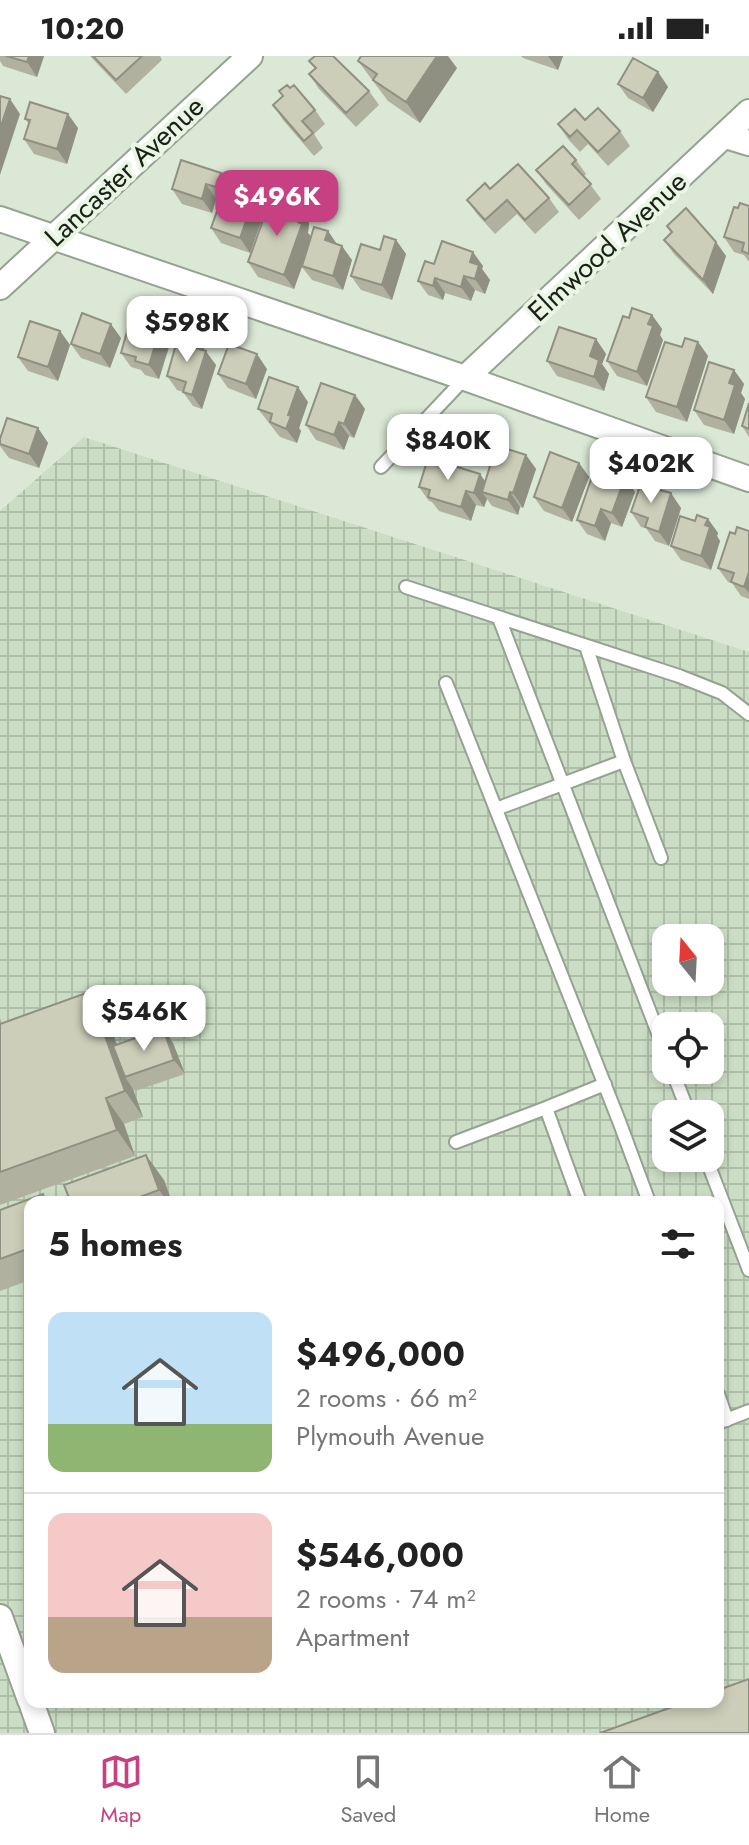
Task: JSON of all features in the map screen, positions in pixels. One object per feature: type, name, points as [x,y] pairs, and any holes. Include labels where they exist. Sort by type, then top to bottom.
[{"type":"street","name":"Lancaster Avenue","points":[[0,287],[250,56]]},
{"type":"street","name":"Elmwood Avenue","points":[[465,378],[749,112]]},
{"type":"street","points":[[726,136],[749,143]]},
{"type":"street","points":[[0,219],[749,479]]},
{"type":"street","points":[[0,1617],[24,1681]]},
{"type":"street","points":[[34,1708],[42,1733]]},
{"type":"lane","points":[[381,467],[465,378]]},
{"type":"lane","points":[[406,587],[679,676],[722,693],[749,714]]},
{"type":"lane","points":[[499,618],[652,1017]]},
{"type":"lane","points":[[586,646],[624,761],[661,858]]},
{"type":"lane","points":[[446,683],[647,1196]]},
{"type":"lane","points":[[496,809],[624,761]]},
{"type":"lane","points":[[456,1142],[605,1084]]},
{"type":"lane","points":[[546,1108],[578,1196]]},
{"type":"lane","points":[[711,1172],[721,1196]]},
{"type":"lane","points":[[724,1205],[749,1270]]},
{"type":"lane","points":[[724,1422],[749,1411]]},
{"type":"shaded area","points":[[84,437],[749,652],[749,1733],[0,1733],[0,511]]},
{"type":"building","points":[[6,56],[29,56],[27,62]]},
{"type":"building","points":[[93,56],[142,56],[116,80]]},
{"type":"building","points":[[315,56],[333,56],[369,91],[346,113],[309,74],[316,68],[309,61]]},
{"type":"building","points":[[361,56],[437,56],[406,102],[373,80],[377,74],[358,61]]},
{"type":"building","points":[[633,58],[658,72],[643,98],[618,84]]},
{"type":"building","points":[[287,85],[290,88],[294,85],[315,110],[302,121],[313,133],[304,141],[273,105],[283,96],[279,91]]},
{"type":"building","points":[[0,96],[10,99],[0,129]]},
{"type":"building","points":[[30,102],[68,114],[57,149],[24,139],[30,120],[25,119]]},
{"type":"building","points":[[598,108],[620,131],[598,152],[577,130],[570,137],[558,124],[575,109],[585,120]]},
{"type":"building","points":[[563,146],[576,160],[572,164],[591,184],[569,205],[536,170]]},
{"type":"building","points":[[181,160],[221,173],[216,187],[206,184],[202,199],[172,189]]},
{"type":"building","points":[[518,164],[549,198],[525,220],[507,200],[485,220],[467,200],[485,183],[490,189]]},
{"type":"building","points":[[224,192],[237,196],[235,202],[251,207],[240,238],[211,228]]},
{"type":"building","points":[[275,200],[299,209],[298,222],[302,224],[284,275],[248,262],[266,212],[270,213]]},
{"type":"building","points":[[740,203],[749,206],[749,254],[742,251],[744,243],[724,237],[734,207],[738,208]]},
{"type":"building","points":[[686,208],[716,242],[703,280],[664,240],[672,232],[667,226]]},
{"type":"building","points":[[314,227],[328,231],[325,240],[342,246],[333,276],[302,266]]},
{"type":"building","points":[[384,236],[396,240],[382,285],[351,276],[361,244],[380,250]]},
{"type":"building","points":[[442,241],[473,252],[470,262],[479,265],[475,279],[464,276],[461,287],[435,278],[433,286],[418,281],[425,261],[434,264]]},
{"type":"building","points":[[632,308],[652,315],[648,324],[653,326],[637,372],[607,361],[623,316],[629,318]]},
{"type":"building","points":[[133,310],[153,316],[152,320],[162,323],[149,365],[121,353]]},
{"type":"building","points":[[82,313],[111,324],[100,354],[71,344]]},
{"type":"building","points":[[30,321],[60,331],[48,367],[18,357]]},
{"type":"building","points":[[559,327],[596,339],[590,356],[599,360],[594,377],[547,361]]},
{"type":"building","points":[[188,337],[198,341],[196,348],[206,351],[192,395],[183,392],[186,382],[167,376],[177,341],[185,344]]},
{"type":"building","points":[[685,338],[698,342],[677,407],[646,397],[665,342],[682,347]]},
{"type":"building","points":[[229,344],[257,354],[246,384],[218,374]]},
{"type":"building","points":[[709,362],[734,370],[729,383],[735,385],[724,420],[694,410]]},
{"type":"building","points":[[269,377],[298,387],[286,429],[270,422],[272,414],[258,409]]},
{"type":"building","points":[[321,383],[355,395],[344,424],[339,422],[334,435],[306,425]]},
{"type":"building","points":[[749,403],[749,429],[742,426]]},
{"type":"building","points":[[7,418],[38,428],[29,454],[0,444]]},
{"type":"building","points":[[504,448],[526,455],[508,500],[482,492],[494,453],[502,456]]},
{"type":"building","points":[[550,452],[579,463],[562,508],[534,497]]},
{"type":"building","points":[[428,458],[480,474],[474,493],[466,491],[461,507],[428,497],[430,490],[419,487]]},
{"type":"building","points":[[595,468],[625,478],[612,513],[601,509],[595,526],[577,520]]},
{"type":"building","points":[[646,480],[658,484],[656,489],[671,493],[659,532],[645,527],[648,518],[631,512],[641,483],[645,484]]},
{"type":"building","points":[[697,515],[708,519],[705,525],[710,527],[701,556],[671,546],[680,516],[695,521]]},
{"type":"building","points":[[737,527],[749,531],[749,572],[744,587],[731,582],[734,573],[718,568],[730,532],[735,534]]},
{"type":"building","points":[[89,992],[125,1091],[106,1098],[117,1130],[0,1172],[0,1024]]},
{"type":"building","points":[[163,1028],[174,1060],[125,1077],[113,1046]]},
{"type":"building","points":[[146,1155],[159,1190],[142,1196],[68,1196],[64,1185]]},
{"type":"building","points":[[24,1201],[24,1250],[0,1259],[0,1210]]},
{"type":"building","points":[[749,1679],[749,1733],[600,1733],[669,1708],[724,1708],[724,1688]]}]
